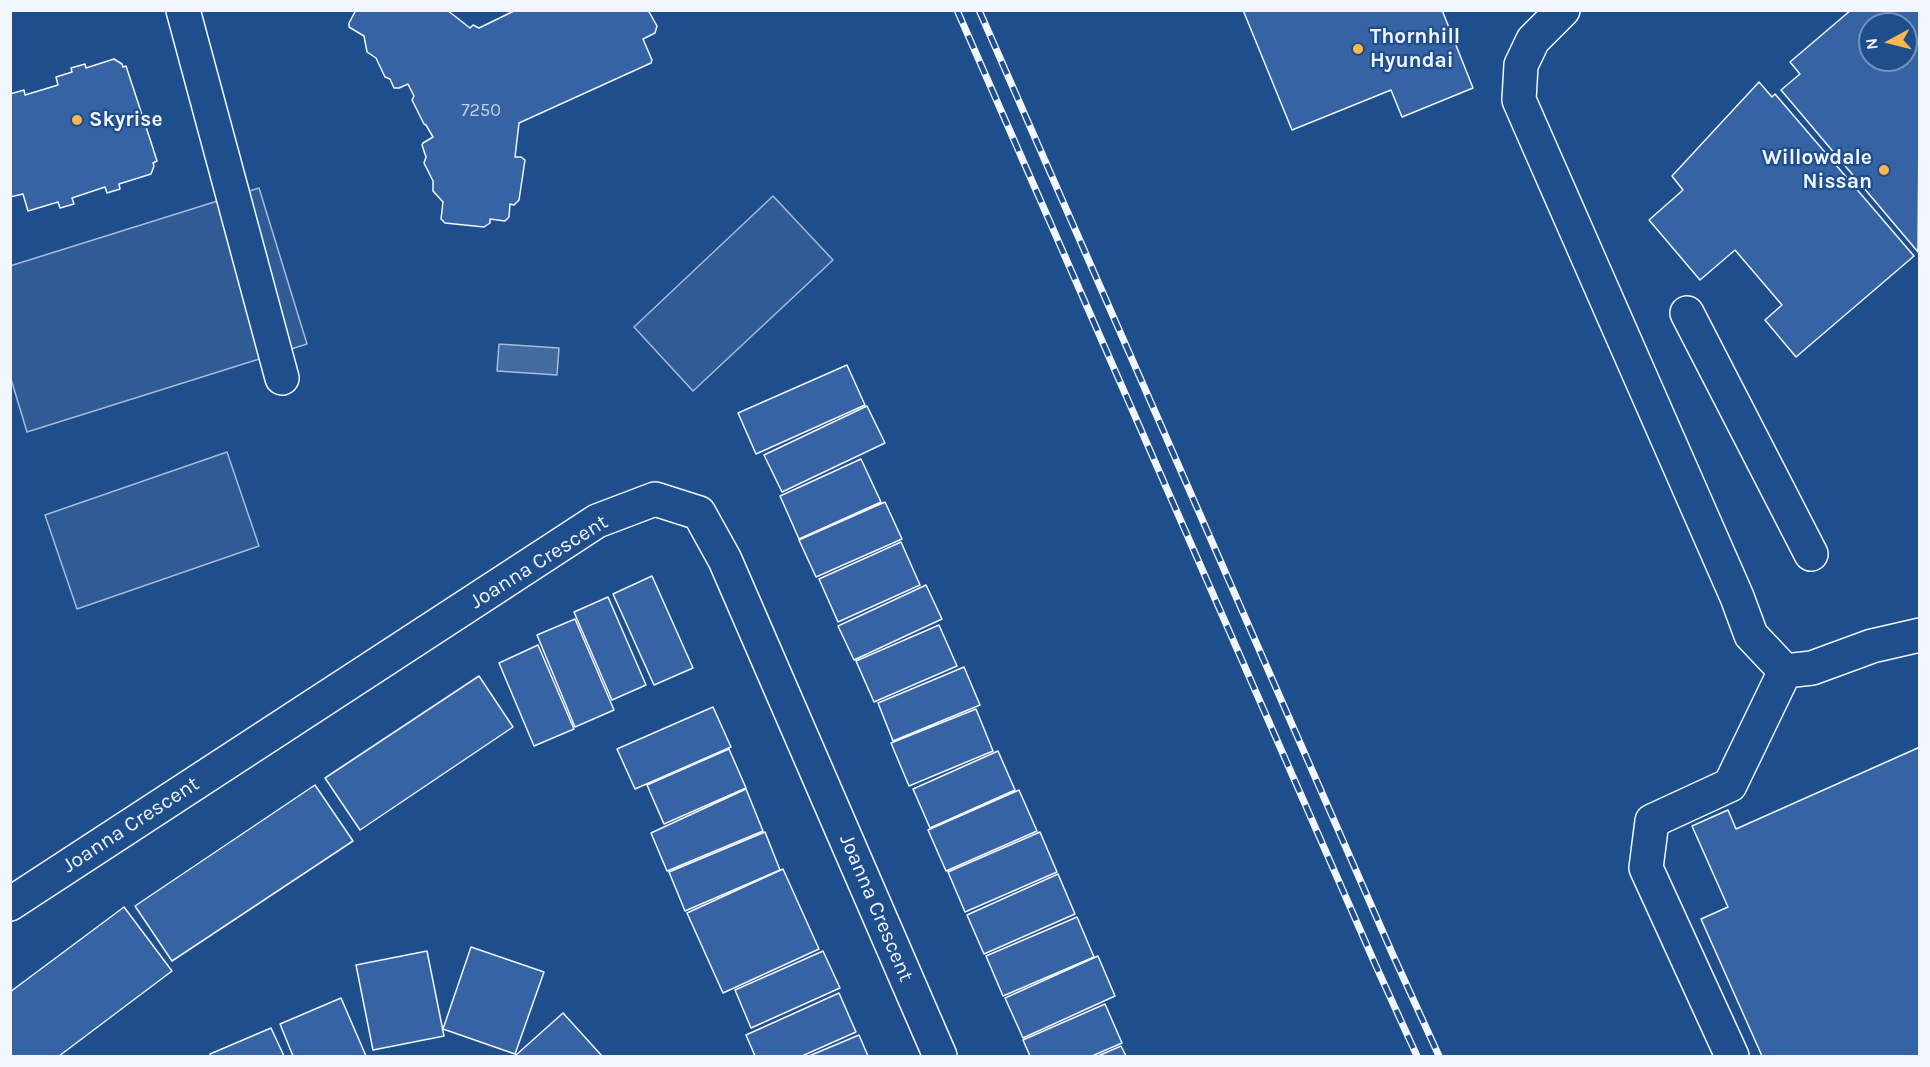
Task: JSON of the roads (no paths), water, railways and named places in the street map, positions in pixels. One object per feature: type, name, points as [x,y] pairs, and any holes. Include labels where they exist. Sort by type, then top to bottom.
[{"type":"street","points":[[183,10],[282,378]]},
{"type":"street","points":[[1563,10],[1533,40],[1521,65],[1520,100],[1737,597],[1751,635],[1785,671]]},
{"type":"street","points":[[1687,313],[1811,554]]},
{"type":"street","name":"Joanna Crescent","points":[[10,904],[597,521],[655,499],[699,513],[725,560],[940,1056]]},
{"type":"street","points":[[1785,671],[1812,668],[1872,646],[1920,635]]},
{"type":"street","points":[[1732,1056],[1646,868],[1652,821],[1730,785],[1785,671]]},
{"type":"railway","points":[[957,10],[1417,1056]]},
{"type":"railway","points":[[979,10],[1439,1056]]},
{"type":"place","name":"Thornhill Hyundai","points":[[1358,49]]},
{"type":"place","name":"Skyrise","points":[[77,120]]},
{"type":"place","name":"Willowdale Nissan","points":[[1884,170]]}]
